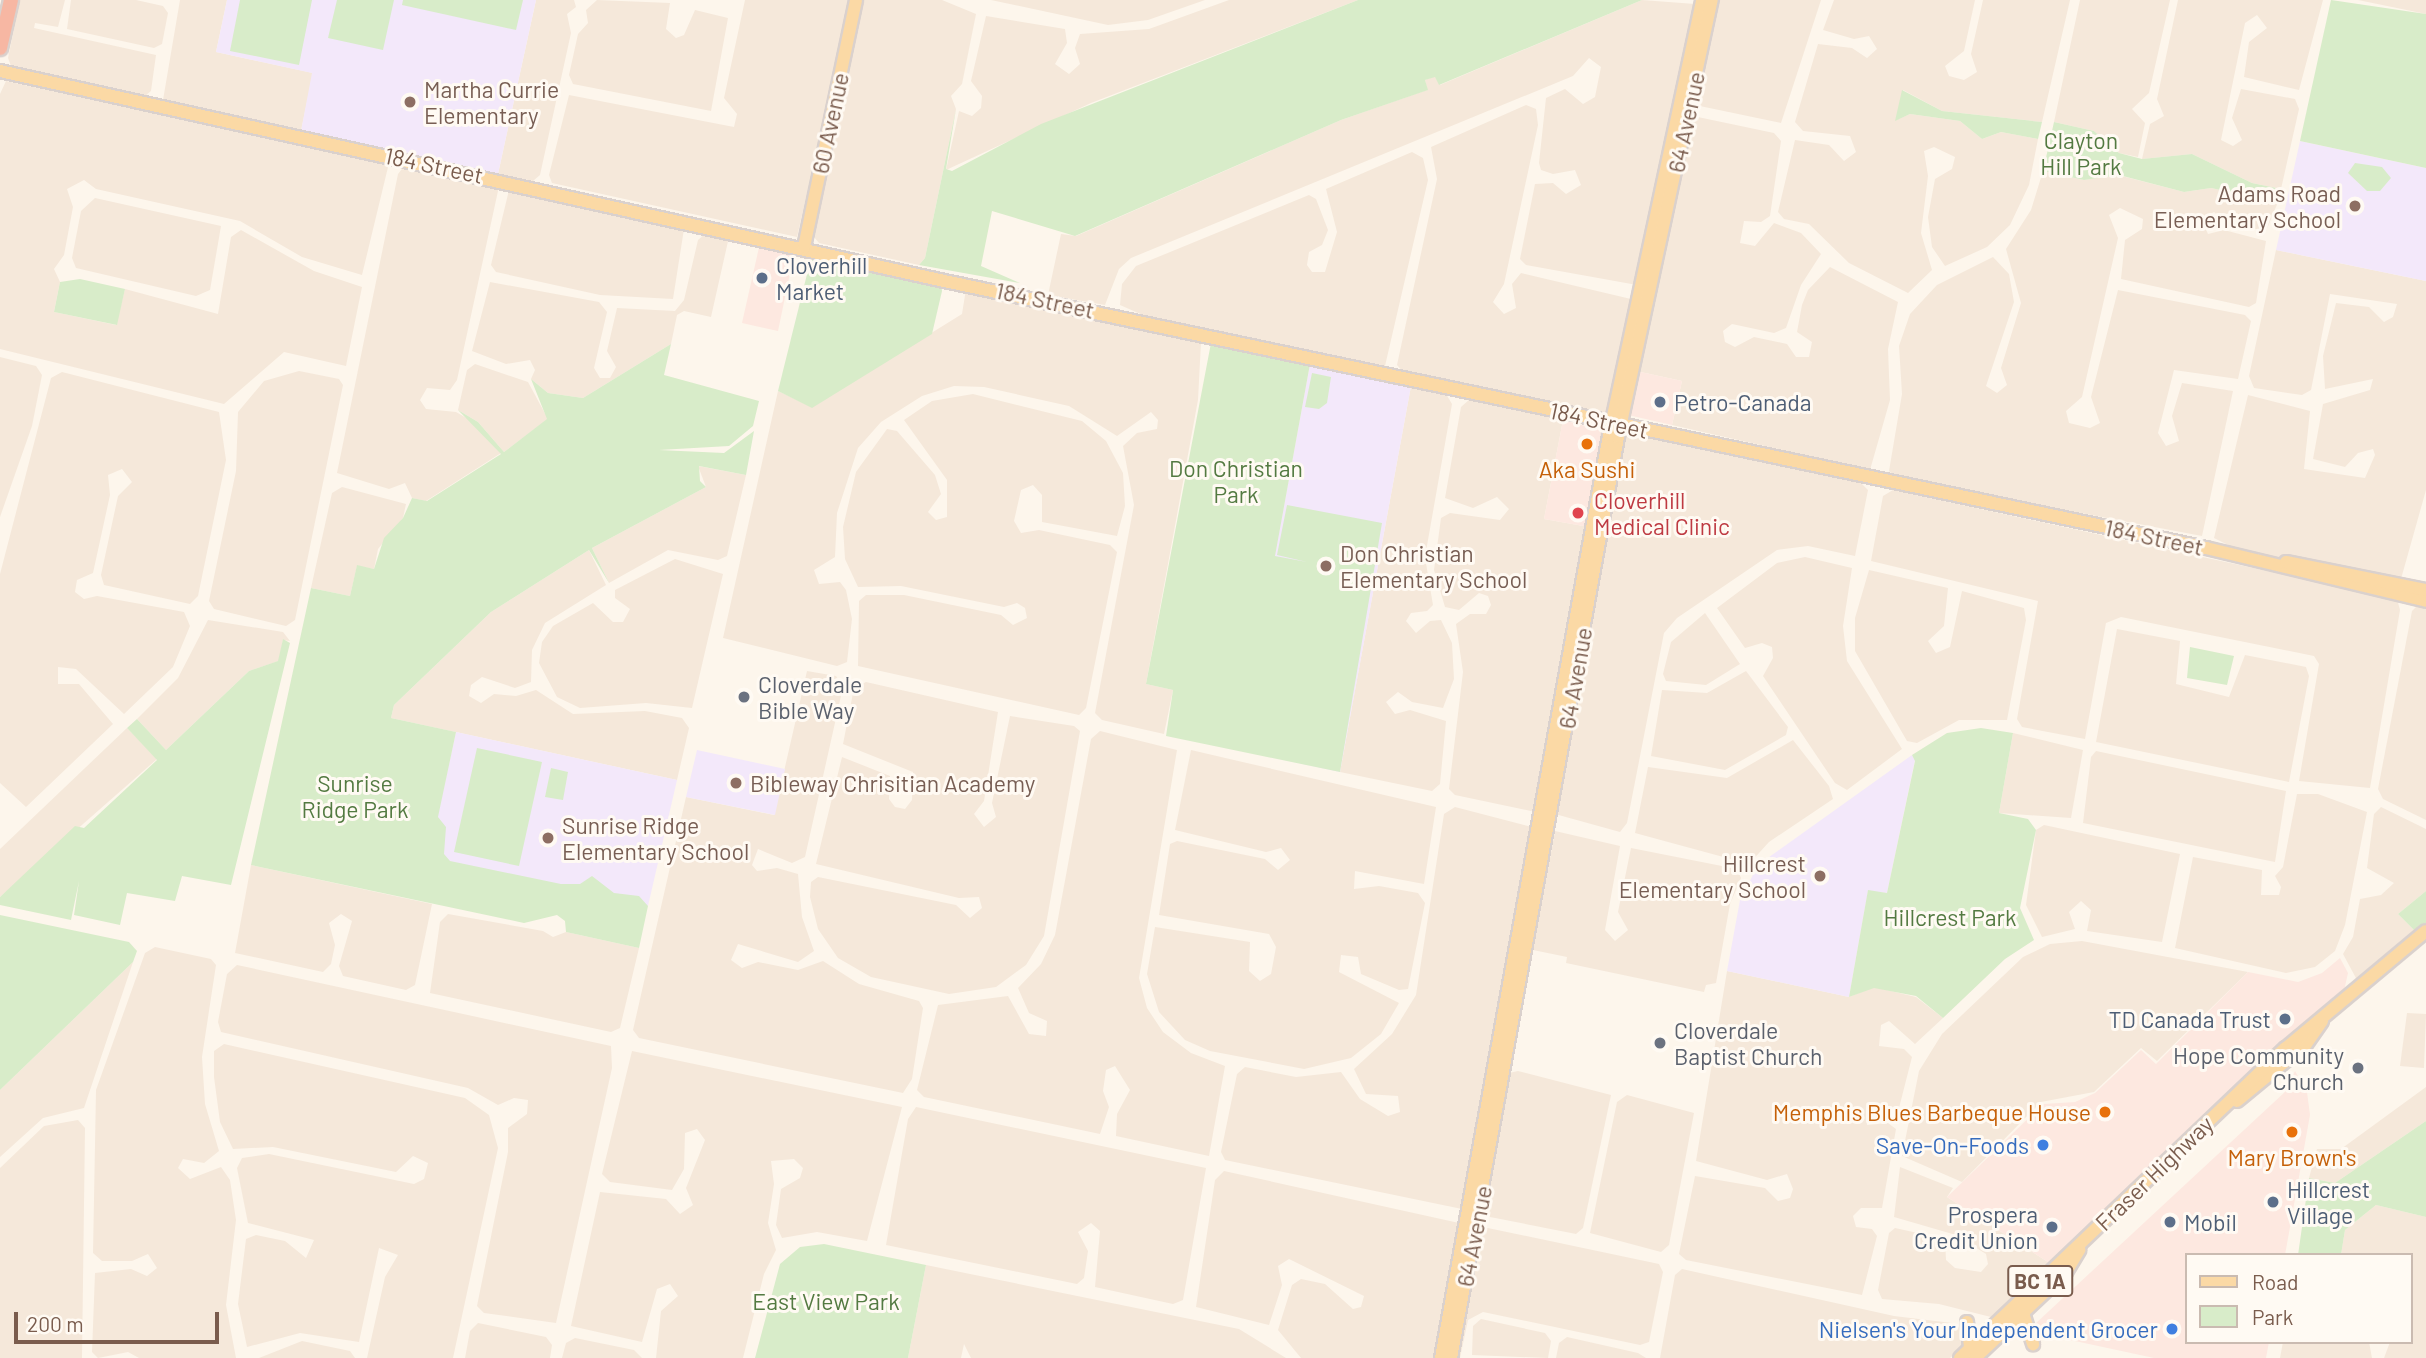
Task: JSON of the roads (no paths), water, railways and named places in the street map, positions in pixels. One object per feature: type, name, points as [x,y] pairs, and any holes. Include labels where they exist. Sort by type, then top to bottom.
[{"type":"highway","points":[[0,48],[11,0]]},
{"type":"main road","name":"60 Avenue","points":[[804,247],[856,0]]},
{"type":"main road","name":"64 Avenue","points":[[1451,1358],[1505,1065],[1634,318],[1702,0]]},
{"type":"main road","name":"64 Avenue","points":[[1616,424],[1712,0]]},
{"type":"main road","name":"184 Street","points":[[0,71],[1616,424],[2237,556],[2426,601]]},
{"type":"main road","points":[[1505,1065],[1503,1018],[1616,424]]},
{"type":"main road","name":"184 Street","points":[[2237,556],[2426,590]]},
{"type":"main road","name":"Fraser Highway","points":[[1973,1354],[2086,1237],[2221,1109],[2332,1006],[2426,930]]},
{"type":"main road","name":"Fraser Highway","points":[[2221,1109],[2258,1089],[2312,1038],[2332,1006]]},
{"type":"main road","name":"64 Avenue","points":[[1441,1358],[1503,1018]]},
{"type":"main road","name":"Fraser Highway","points":[[1960,1358],[1973,1354],[2023,1313],[2066,1272],[2086,1237]]},
{"type":"main road","points":[[2023,1313],[2034,1344]]},
{"type":"main road","points":[[1967,1322],[1973,1354]]},
{"type":"place","name":"Martha Currie Elementary","points":[[410,102]]},
{"type":"place","name":"Adams Road Elementary School","points":[[2355,206]]},
{"type":"place","name":"Cloverhill Market","points":[[762,278]]},
{"type":"place","name":"Petro-Canada","points":[[1660,402]]},
{"type":"place","name":"Aka Sushi","points":[[1587,444]]},
{"type":"place","name":"Cloverhill Medical Clinic","points":[[1578,513]]},
{"type":"place","name":"Don Christian Elementary School","points":[[1326,566]]},
{"type":"place","name":"Cloverdale Bible Way","points":[[744,697]]},
{"type":"place","name":"Bibleway Chrisitian Academy","points":[[736,783]]},
{"type":"place","name":"Sunrise Ridge Elementary School","points":[[548,838]]},
{"type":"place","name":"Hillcrest Elementary School","points":[[1820,876]]},
{"type":"place","name":"TD Canada Trust","points":[[2285,1019]]},
{"type":"place","name":"Cloverdale Baptist Church","points":[[1660,1043]]},
{"type":"place","name":"Hope Community Church","points":[[2358,1068]]},
{"type":"place","name":"Memphis Blues Barbeque House","points":[[2105,1112]]},
{"type":"place","name":"Mary Brown's","points":[[2292,1132]]},
{"type":"place","name":"Save-On-Foods","points":[[2043,1145]]},
{"type":"place","name":"Hillcrest Village","points":[[2273,1202]]},
{"type":"place","name":"Mobil","points":[[2170,1222]]},
{"type":"place","name":"Prospera Credit Union","points":[[2052,1227]]},
{"type":"place","name":"Nielsen's Your Independent Grocer","points":[[2172,1329]]},
{"type":"park label","name":"Clayton Hill Park","points":[[2081,153]]},
{"type":"park label","name":"Don Christian Park","points":[[1236,481]]},
{"type":"park label","name":"Sunrise Ridge Park","points":[[355,796]]},
{"type":"park label","name":"Hillcrest Park","points":[[1950,917]]},
{"type":"park label","name":"East View Park","points":[[826,1301]]}]
